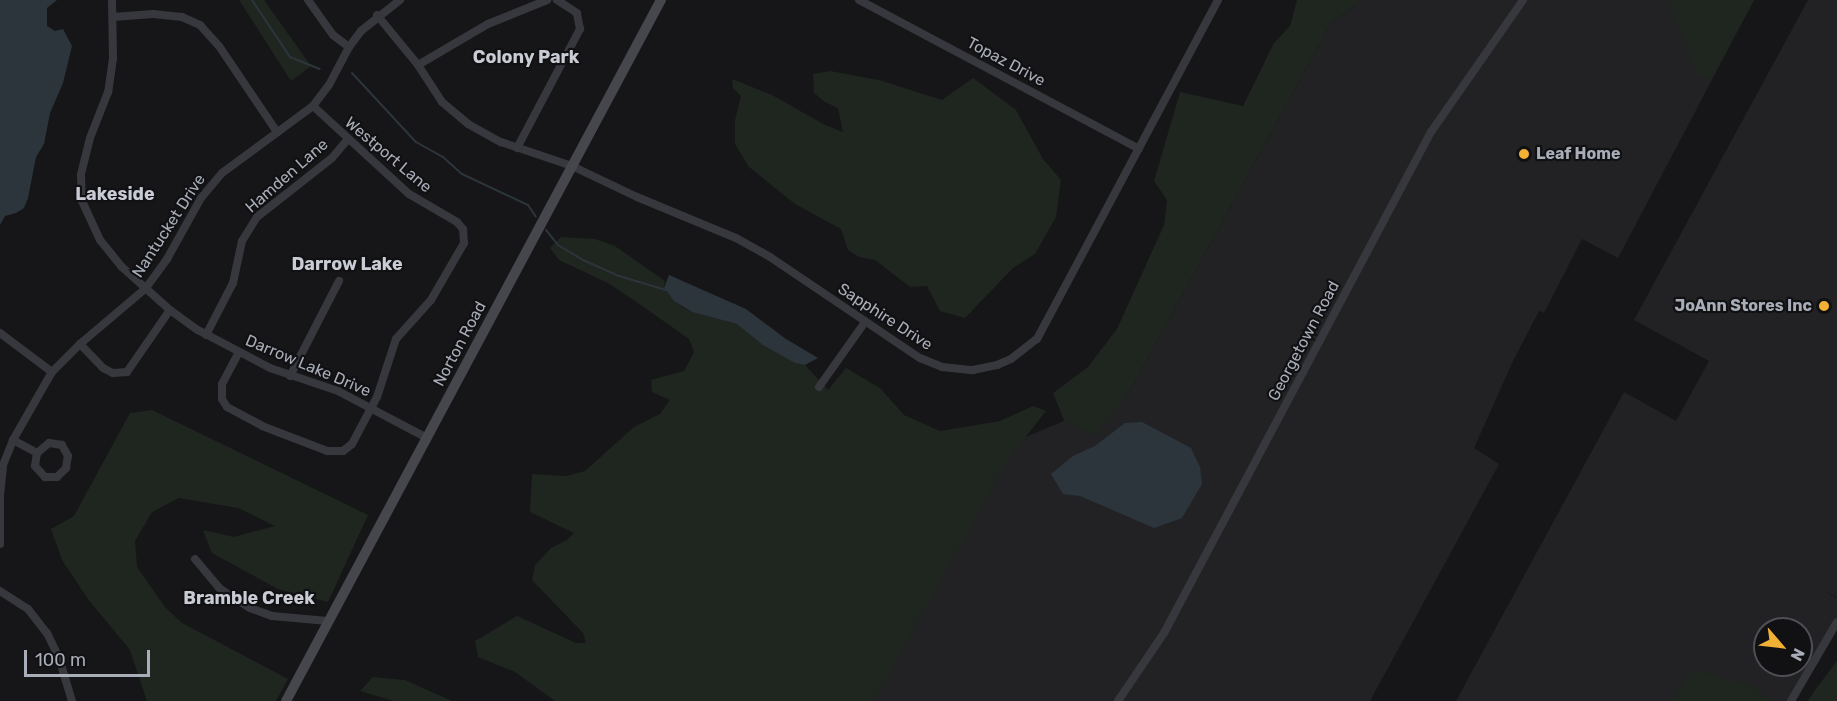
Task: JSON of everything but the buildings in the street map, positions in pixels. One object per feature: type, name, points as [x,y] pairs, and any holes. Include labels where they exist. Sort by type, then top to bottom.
[{"type":"street","name":"Darrow Lake Drive","points":[[112,0],[113,58],[108,92],[84,156],[81,175],[82,201],[100,240],[122,267],[170,310],[206,335],[290,376],[330,388],[427,438]]},
{"type":"street","points":[[308,0],[333,35],[349,47]]},
{"type":"street","name":"Nantucket Drive","points":[[0,544],[3,456],[52,372],[80,344],[146,288],[167,259],[190,215],[211,184],[236,161],[313,106],[329,85],[349,47],[377,15],[400,0]]},
{"type":"street","points":[[418,65],[488,24],[547,0]]},
{"type":"street","points":[[517,148],[580,28],[577,13],[557,0]]},
{"type":"street","name":"Norton Road","points":[[286,701],[661,0]]},
{"type":"street","name":"Topaz Drive","points":[[859,0],[1140,149]]},
{"type":"street","name":"Sapphire Drive","points":[[377,15],[418,65],[442,102],[454,115],[501,142],[572,166],[637,197],[736,238],[770,257],[920,358],[956,370],[997,365],[1020,354],[1037,339],[1218,0]]},
{"type":"street","name":"Georgetown Road","points":[[1118,701],[1169,624],[1431,132],[1523,0]]},
{"type":"street","points":[[113,17],[153,15],[182,17],[200,25],[219,46],[276,132]]},
{"type":"street","name":"Westport Lane","points":[[313,106],[409,194],[460,225],[465,234],[461,248],[431,300],[407,324],[396,339],[371,408]]},
{"type":"street","name":"Hamden Lane","points":[[206,335],[233,283],[242,241],[257,217],[332,158],[348,140]]},
{"type":"street","points":[[290,376],[339,281]]},
{"type":"street","points":[[80,344],[103,368],[113,373],[127,372],[170,310]]},
{"type":"street","points":[[819,387],[865,322]]},
{"type":"street","points":[[0,333],[52,372]]},
{"type":"street","points":[[240,352],[222,384],[222,399],[227,407],[262,426],[327,451],[343,451],[352,444],[371,408]]},
{"type":"street","points":[[13,440],[37,453]]},
{"type":"street","points":[[49,443],[62,446],[68,456],[66,468],[57,477],[45,477],[35,466],[37,453],[49,443]]},
{"type":"street","points":[[195,559],[219,588],[250,609],[272,616],[328,621]]},
{"type":"street","points":[[0,591],[28,609],[47,633],[59,658],[72,701]]},
{"type":"street","points":[[1791,701],[1837,622]]},
{"type":"shaded area","points":[[0,0],[57,0],[47,8],[47,26],[55,31],[63,29],[72,46],[63,83],[50,113],[44,144],[36,157],[24,208],[5,216],[0,225]]},
{"type":"shaded area","points":[[239,0],[264,0],[311,66],[291,81]]},
{"type":"shaded area","points":[[1297,0],[1362,0],[1331,23],[1128,394],[1095,436],[1064,420],[1053,393],[1088,367],[1117,329],[1164,225],[1167,200],[1154,181],[1180,92],[1243,106],[1274,43],[1290,26]]},
{"type":"shaded area","points":[[1362,0],[1754,0],[1618,258],[1582,239],[1544,313],[1539,311],[1513,361],[1474,448],[1499,464],[1370,701],[864,701],[1004,446],[1128,394],[1331,23]]},
{"type":"shaded area","points":[[1668,0],[1754,0],[1711,80],[1697,75]]},
{"type":"shaded area","points":[[1808,0],[1837,0],[1837,597],[1822,590],[1837,598],[1837,622],[1813,663],[1813,617],[1753,617],[1753,677],[1805,677],[1791,701],[1456,701],[1624,392],[1676,421],[1709,361],[1634,320]]},
{"type":"shaded area","points":[[830,71],[879,80],[942,100],[973,78],[1016,110],[1043,159],[1061,180],[1056,217],[1035,254],[1013,268],[965,318],[940,311],[927,286],[910,287],[875,260],[859,257],[848,250],[841,229],[795,204],[749,167],[735,144],[735,120],[741,96],[733,88],[732,79],[772,95],[825,125],[843,132],[838,108],[825,102],[814,93],[813,74]]},
{"type":"shaded area","points":[[561,237],[595,239],[615,246],[665,281],[664,288],[682,307],[692,312],[737,324],[795,363],[805,365],[828,390],[846,368],[880,388],[904,415],[940,431],[1000,421],[1033,406],[1046,411],[1008,459],[874,701],[555,701],[515,672],[478,657],[475,641],[517,616],[576,643],[586,643],[583,633],[532,580],[535,565],[551,548],[567,540],[574,533],[530,512],[532,474],[566,476],[585,471],[634,427],[660,414],[670,400],[652,392],[651,380],[684,371],[694,352],[689,339],[638,303],[608,283],[559,260],[550,248]]},
{"type":"shaded area","points":[[669,275],[746,309],[786,339],[818,358],[805,365],[795,363],[763,345],[737,324],[692,312],[674,301],[664,288]]},
{"type":"shaded area","points":[[152,410],[368,515],[328,602],[278,589],[212,553],[203,530],[234,537],[275,526],[238,508],[179,498],[152,512],[135,541],[137,567],[165,607],[182,623],[288,679],[276,701],[147,701],[130,650],[88,599],[62,560],[51,529],[74,516],[130,413]]},
{"type":"shaded area","points":[[1142,422],[1191,448],[1200,467],[1202,484],[1182,518],[1154,528],[1080,496],[1063,494],[1051,474],[1073,456],[1095,446],[1125,423]]},
{"type":"shaded area","points":[[1837,661],[1837,701],[1808,701],[1815,690]]},
{"type":"shaded area","points":[[1693,669],[1755,687],[1772,701],[1671,701]]},
{"type":"shaded area","points":[[373,677],[405,680],[452,701],[394,701],[360,691]]},
{"type":"waterway","points":[[252,0],[290,57],[320,69]]},
{"type":"waterway","points":[[352,73],[416,142],[443,157],[462,174],[528,205],[536,217]]},
{"type":"waterway","points":[[546,230],[558,245],[583,260],[616,275],[666,290]]},
{"type":"place","name":"Leaf Home","points":[[1524,154]]},
{"type":"place","name":"JoAnn Stores Inc","points":[[1824,306]]},
{"type":"district","name":"Colony Park","points":[[526,57]]},
{"type":"district","name":"Lakeside","points":[[115,194]]},
{"type":"district","name":"Darrow Lake","points":[[347,264]]},
{"type":"district","name":"Bramble Creek","points":[[249,598]]}]
